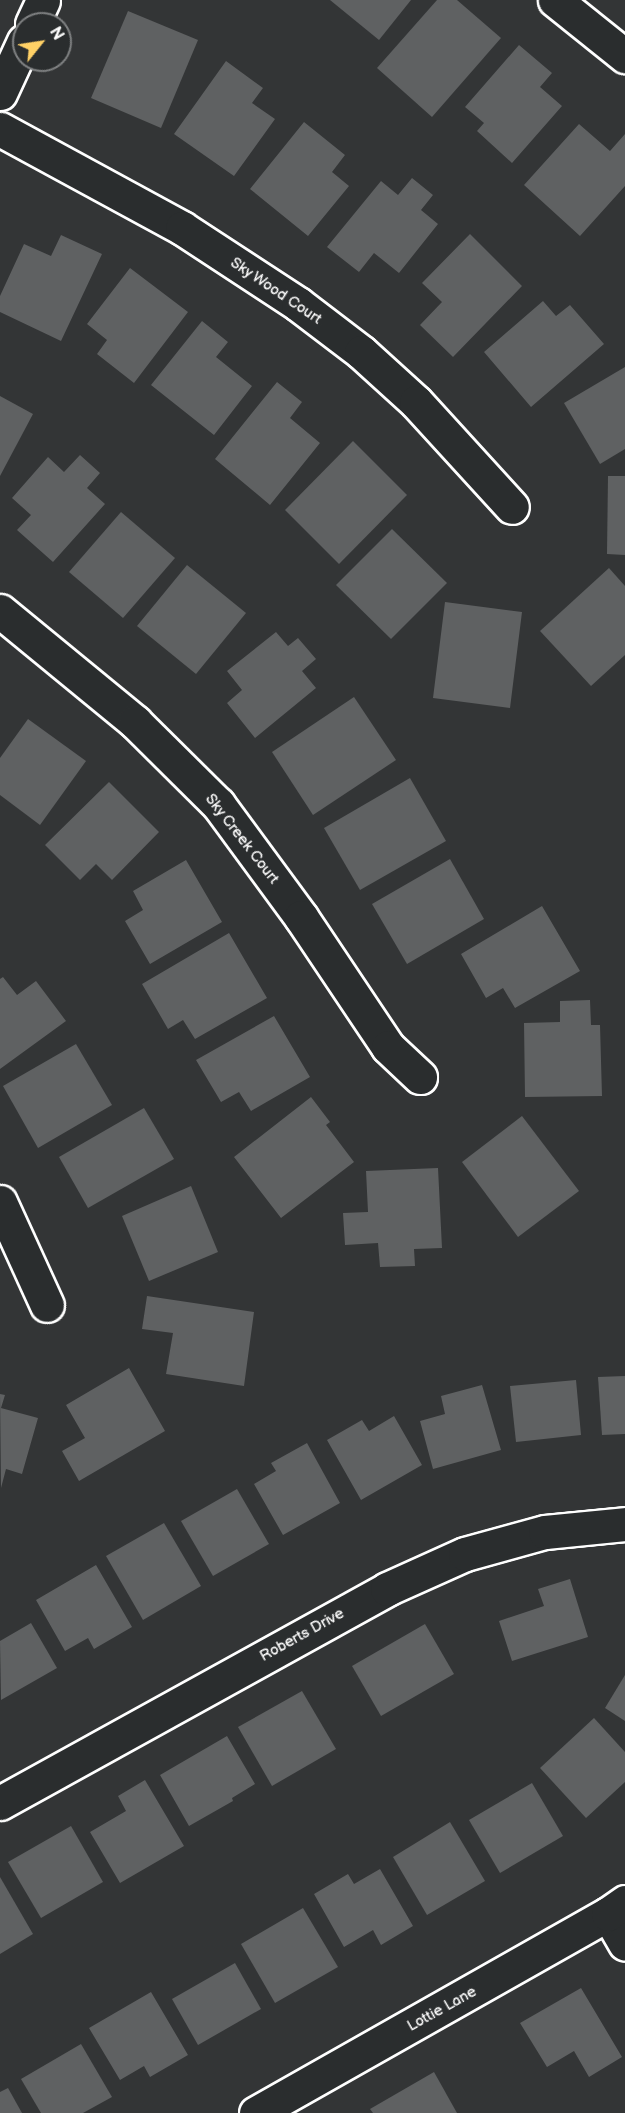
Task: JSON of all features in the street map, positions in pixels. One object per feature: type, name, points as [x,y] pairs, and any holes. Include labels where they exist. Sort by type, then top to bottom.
[{"type":"street","points":[[555,0],[625,56]]},
{"type":"street","points":[[0,93],[12,67]]},
{"type":"street","name":"Sky Wood Court","points":[[0,129],[182,228],[298,304],[361,352],[416,402],[512,507]]},
{"type":"street","name":"Sky Creek Court","points":[[0,611],[135,722],[218,804],[301,917],[388,1047],[420,1077]]},
{"type":"street","points":[[0,1202],[47,1305]]},
{"type":"street","name":"Roberts Drive","points":[[0,1803],[387,1589],[445,1562],[465,1554],[545,1532],[625,1524]]},
{"type":"street","points":[[617,1908],[625,1943]]},
{"type":"street","name":"Lottie Lane","points":[[256,2113],[617,1908]]},
{"type":"building","points":[[330,0],[411,0],[379,40]]},
{"type":"building","points":[[437,0],[457,0],[501,38],[432,117],[377,68]]},
{"type":"building","points":[[128,11],[198,40],[161,128],[91,98]]},
{"type":"building","points":[[519,45],[552,73],[540,87],[562,106],[512,163],[477,131],[484,123],[465,107]]},
{"type":"building","points":[[226,61],[263,88],[252,103],[275,119],[234,176],[174,134]]},
{"type":"building","points":[[304,122],[345,155],[332,172],[349,186],[308,236],[250,189]]},
{"type":"building","points":[[579,124],[610,151],[625,134],[625,186],[580,236],[524,185]]},
{"type":"building","points":[[412,178],[433,195],[421,210],[438,224],[399,273],[374,253],[359,272],[327,247],[381,181],[398,195]]},
{"type":"building","points":[[470,234],[522,286],[453,357],[420,325],[442,302],[422,283]]},
{"type":"building","points":[[61,235],[102,254],[61,341],[0,312],[0,296],[24,244],[51,256]]},
{"type":"building","points":[[130,268],[188,312],[134,383],[97,354],[107,340],[87,324]]},
{"type":"building","points":[[543,301],[556,316],[570,305],[604,344],[531,407],[484,352]]},
{"type":"building","points":[[202,321],[228,342],[216,357],[252,386],[214,435],[151,385]]},
{"type":"building","points":[[625,367],[625,449],[600,464],[564,403]]},
{"type":"building","points":[[277,382],[302,402],[290,418],[320,443],[270,505],[215,459]]},
{"type":"building","points":[[0,396],[33,414],[0,476]]},
{"type":"building","points":[[353,441],[407,495],[339,564],[285,510]]},
{"type":"building","points":[[80,455],[100,473],[87,488],[105,504],[53,562],[17,530],[31,515],[12,498],[48,457],[64,472]]},
{"type":"building","points":[[608,476],[625,476],[625,555],[607,554]]},
{"type":"building","points":[[121,512],[175,558],[123,618],[69,572]]},
{"type":"building","points":[[392,529],[447,583],[391,639],[336,585]]},
{"type":"building","points":[[187,565],[246,613],[196,674],[137,626]]},
{"type":"building","points":[[609,568],[625,586],[625,655],[591,686],[540,631]]},
{"type":"building","points":[[445,602],[522,612],[510,708],[433,698]]},
{"type":"building","points":[[276,632],[288,646],[298,638],[316,659],[302,671],[316,688],[255,738],[227,703],[242,690],[227,671]]},
{"type":"building","points":[[354,697],[396,760],[313,815],[272,752]]},
{"type":"building","points":[[28,719],[86,761],[40,825],[0,795],[0,758]]},
{"type":"building","points":[[410,778],[446,841],[360,890],[324,828]]},
{"type":"building","points":[[109,782],[159,832],[112,880],[96,864],[80,880],[45,845]]},
{"type":"building","points":[[450,859],[484,919],[407,964],[372,904]]},
{"type":"building","points":[[186,860],[222,922],[150,964],[125,921],[143,910],[133,891]]},
{"type":"building","points":[[542,906],[580,971],[515,1008],[503,988],[486,998],[461,954]]},
{"type":"building","points":[[229,933],[267,998],[195,1039],[183,1020],[168,1029],[142,984]]},
{"type":"building","points":[[3,977],[17,995],[36,981],[66,1021],[0,1069],[0,979]]},
{"type":"building","points":[[590,1000],[591,1025],[600,1025],[602,1096],[525,1097],[524,1023],[560,1022],[560,1001]]},
{"type":"building","points":[[274,1016],[310,1077],[251,1111],[239,1092],[221,1102],[196,1060]]},
{"type":"building","points":[[76,1044],[112,1105],[38,1148],[3,1086]]},
{"type":"building","points":[[311,1097],[330,1122],[326,1125],[354,1162],[281,1218],[234,1157]]},
{"type":"building","points":[[144,1108],[174,1159],[88,1208],[59,1157]]},
{"type":"building","points":[[522,1116],[579,1191],[518,1237],[462,1162]]},
{"type":"building","points":[[438,1168],[442,1248],[414,1249],[415,1266],[380,1267],[378,1243],[345,1245],[343,1213],[368,1212],[366,1171]]},
{"type":"building","points":[[191,1186],[218,1252],[149,1281],[122,1216]]},
{"type":"building","points":[[147,1296],[254,1312],[244,1386],[166,1374],[173,1333],[142,1329]]},
{"type":"building","points":[[129,1368],[165,1431],[79,1481],[62,1451],[85,1438],[66,1405]]},
{"type":"building","points":[[625,1376],[625,1434],[602,1435],[598,1377]]},
{"type":"building","points":[[576,1380],[581,1435],[516,1442],[510,1386]]},
{"type":"building","points":[[482,1385],[501,1450],[433,1469],[420,1421],[445,1414],[441,1396]]},
{"type":"building","points":[[0,1394],[5,1395],[1,1408],[38,1418],[22,1474],[6,1469],[1,1488]]},
{"type":"building","points":[[394,1416],[422,1465],[361,1500],[327,1440],[362,1420],[369,1431]]},
{"type":"building","points":[[307,1443],[340,1503],[283,1535],[254,1484],[276,1471],[271,1463]]},
{"type":"building","points":[[237,1489],[269,1544],[213,1576],[181,1521]]},
{"type":"building","points":[[164,1523],[201,1586],[143,1620],[106,1556]]},
{"type":"building","points":[[96,1565],[132,1627],[94,1649],[88,1638],[65,1651],[36,1600]]},
{"type":"building","points":[[570,1579],[588,1637],[512,1661],[499,1621],[544,1606],[538,1589]]},
{"type":"building","points":[[31,1623],[57,1668],[1,1700],[0,1641]]},
{"type":"building","points":[[425,1624],[454,1674],[381,1716],[352,1666]]},
{"type":"building","points":[[625,1675],[625,1721],[605,1708]]},
{"type":"building","points":[[302,1691],[336,1749],[272,1786],[238,1727]]},
{"type":"building","points":[[594,1718],[625,1752],[625,1782],[586,1818],[540,1768]]},
{"type":"building","points":[[227,1736],[255,1784],[232,1798],[233,1801],[189,1826],[160,1775]]},
{"type":"building","points":[[145,1780],[184,1846],[120,1883],[90,1832],[126,1811],[118,1796]]},
{"type":"building","points":[[532,1783],[563,1836],[500,1873],[469,1820]]},
{"type":"building","points":[[450,1822],[485,1881],[427,1915],[393,1857]]},
{"type":"building","points":[[71,1826],[103,1882],[41,1918],[8,1862]]},
{"type":"building","points":[[380,1869],[413,1926],[381,1945],[373,1930],[344,1947],[314,1894],[348,1874],[354,1884]]},
{"type":"building","points":[[0,1877],[33,1934],[0,1954]]},
{"type":"building","points":[[303,1908],[338,1967],[275,2003],[241,1944]]},
{"type":"building","points":[[235,1963],[261,2009],[198,2045],[172,1999]]},
{"type":"building","points":[[581,1988],[622,2057],[589,2077],[574,2051],[547,2067],[520,2023]]},
{"type":"building","points":[[151,1992],[188,2055],[150,2077],[144,2066],[120,2080],[89,2028]]},
{"type":"building","points":[[81,2044],[112,2097],[83,2113],[41,2113],[21,2079]]},
{"type":"building","points":[[434,2072],[457,2113],[373,2113],[370,2109]]},
{"type":"building","points":[[8,2088],[22,2113],[0,2113],[0,2092]]}]
